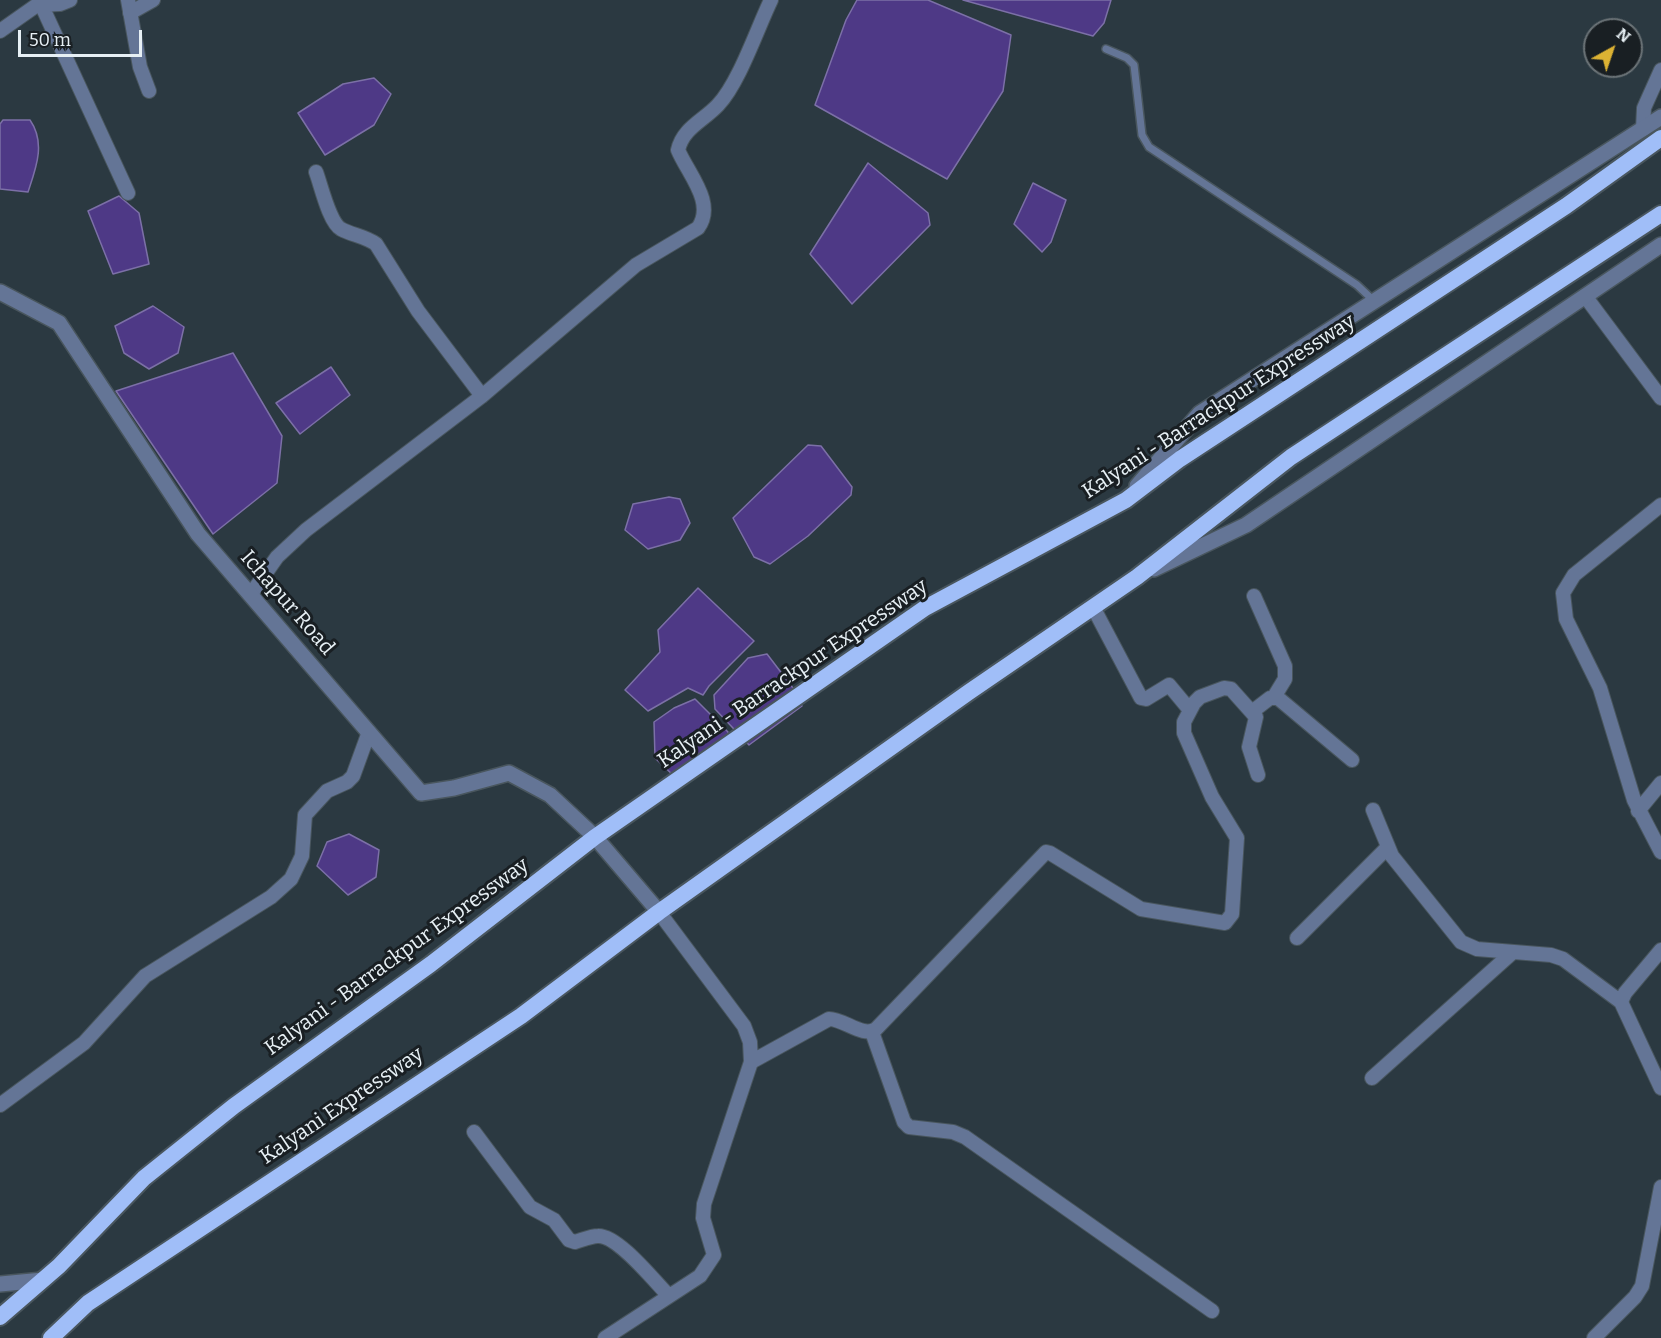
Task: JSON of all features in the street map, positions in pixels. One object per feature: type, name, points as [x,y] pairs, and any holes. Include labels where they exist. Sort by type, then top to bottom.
[{"type":"highway","name":"Kalyani - Barrackpur Expressway","points":[[0,1317],[43,1280],[144,1178],[308,1050],[431,964],[595,837],[925,608],[1126,500],[1180,459],[1566,206],[1661,138]]},
{"type":"highway","points":[[659,912],[1137,577],[1291,458],[1661,214]]},
{"type":"highway","name":"Kalyani Expressway","points":[[51,1338],[88,1303],[521,1016],[659,912]]},
{"type":"street","points":[[0,31],[41,4],[60,4],[70,0]]},
{"type":"street","points":[[149,90],[140,67],[129,7],[153,0]]},
{"type":"street","points":[[251,594],[277,557],[306,530],[482,396],[636,265],[698,228],[704,220],[704,207],[700,193],[678,150],[680,139],[718,105],[730,88],[771,0]]},
{"type":"street","points":[[41,4],[128,193]]},
{"type":"street","points":[[1643,129],[1644,108],[1661,70]]},
{"type":"street","points":[[1126,500],[1200,413],[1661,117]]},
{"type":"street","points":[[316,172],[334,223],[376,244],[418,311],[482,396]]},
{"type":"street","points":[[1137,577],[1246,525],[1661,245]]},
{"type":"street","name":"Ichapur Road","points":[[0,292],[59,323],[198,534],[421,793],[454,788],[509,772],[550,795],[595,837]]},
{"type":"street","points":[[1585,296],[1661,398]]},
{"type":"street","points":[[1661,505],[1574,575],[1563,593],[1566,619],[1600,688],[1638,811],[1661,852]]},
{"type":"street","points":[[1252,711],[1274,697],[1285,679],[1285,666],[1254,596]]},
{"type":"street","points":[[1093,607],[1141,698],[1146,699],[1169,685],[1189,709]]},
{"type":"street","points":[[872,1032],[1046,852],[1050,852],[1141,909],[1225,923],[1229,920],[1237,838],[1212,797],[1184,734],[1184,722],[1189,709],[1200,697],[1224,688],[1238,694],[1252,711],[1256,721],[1249,752],[1258,775]]},
{"type":"street","points":[[1274,697],[1352,760]]},
{"type":"street","points":[[0,1105],[84,1043],[139,980],[271,897],[291,879],[302,856],[305,815],[327,791],[347,782],[353,776],[369,732]]},
{"type":"street","points":[[1638,811],[1661,783]]},
{"type":"street","points":[[1373,810],[1387,848],[1461,942],[1477,949],[1551,955],[1563,959],[1621,1002],[1661,1088]]},
{"type":"street","points":[[595,837],[659,912],[744,1026],[750,1042],[751,1062],[704,1204],[707,1238],[714,1255],[700,1276],[604,1338]]},
{"type":"street","points":[[1297,938],[1387,848]]},
{"type":"street","points":[[1621,1002],[1625,993],[1661,950]]},
{"type":"street","points":[[1372,1078],[1513,952]]},
{"type":"street","points":[[751,1062],[829,1019],[837,1019],[872,1032]]},
{"type":"street","points":[[872,1032],[904,1122],[909,1127],[954,1132],[965,1137],[1212,1311]]},
{"type":"street","points":[[474,1132],[530,1207],[554,1220],[569,1240],[575,1242],[598,1236],[606,1238],[628,1253],[669,1296]]},
{"type":"street","points":[[1604,1335],[1635,1297],[1645,1278],[1661,1187]]},
{"type":"street","points":[[0,1284],[43,1280]]},
{"type":"street","points":[[61,1338],[69,1322]]},
{"type":"lane","points":[[1106,49],[1128,58],[1134,65],[1142,135],[1149,147],[1357,285],[1375,302]]},
{"type":"shaded area","points":[[857,0],[928,0],[1011,35],[1003,91],[947,179],[815,105],[846,20]]},
{"type":"shaded area","points":[[963,0],[1111,0],[1104,23],[1093,36]]},
{"type":"shaded area","points":[[374,78],[391,94],[374,125],[325,155],[298,113],[343,84]]},
{"type":"shaded area","points":[[3,120],[30,120],[35,129],[39,147],[38,156],[28,192],[0,189],[0,124]]},
{"type":"shaded area","points":[[868,163],[928,213],[930,225],[852,304],[810,254]]},
{"type":"shaded area","points":[[1033,183],[1066,200],[1051,242],[1042,252],[1014,224]]},
{"type":"shaded area","points":[[119,196],[139,213],[149,264],[113,274],[88,211]]},
{"type":"shaded area","points":[[153,306],[184,327],[178,353],[149,369],[124,353],[115,326]]},
{"type":"shaded area","points":[[233,353],[282,436],[277,483],[213,534],[116,391]]},
{"type":"shaded area","points":[[331,367],[350,395],[300,434],[276,403]]},
{"type":"shaded area","points":[[808,445],[821,446],[852,487],[851,495],[808,536],[770,564],[754,557],[733,518]]},
{"type":"shaded area","points":[[669,497],[680,499],[690,523],[680,540],[648,549],[625,530],[633,504]]},
{"type":"shaded area","points":[[698,588],[754,641],[709,686],[703,695],[688,688],[648,711],[625,690],[660,652],[658,630]]},
{"type":"shaded area","points":[[767,654],[796,692],[802,706],[749,745],[715,709],[714,695],[748,658]]},
{"type":"shaded area","points":[[695,699],[728,732],[728,748],[675,777],[655,758],[654,722],[674,708]]},
{"type":"shaded area","points":[[349,834],[379,850],[376,877],[348,895],[317,866],[327,842]]}]
